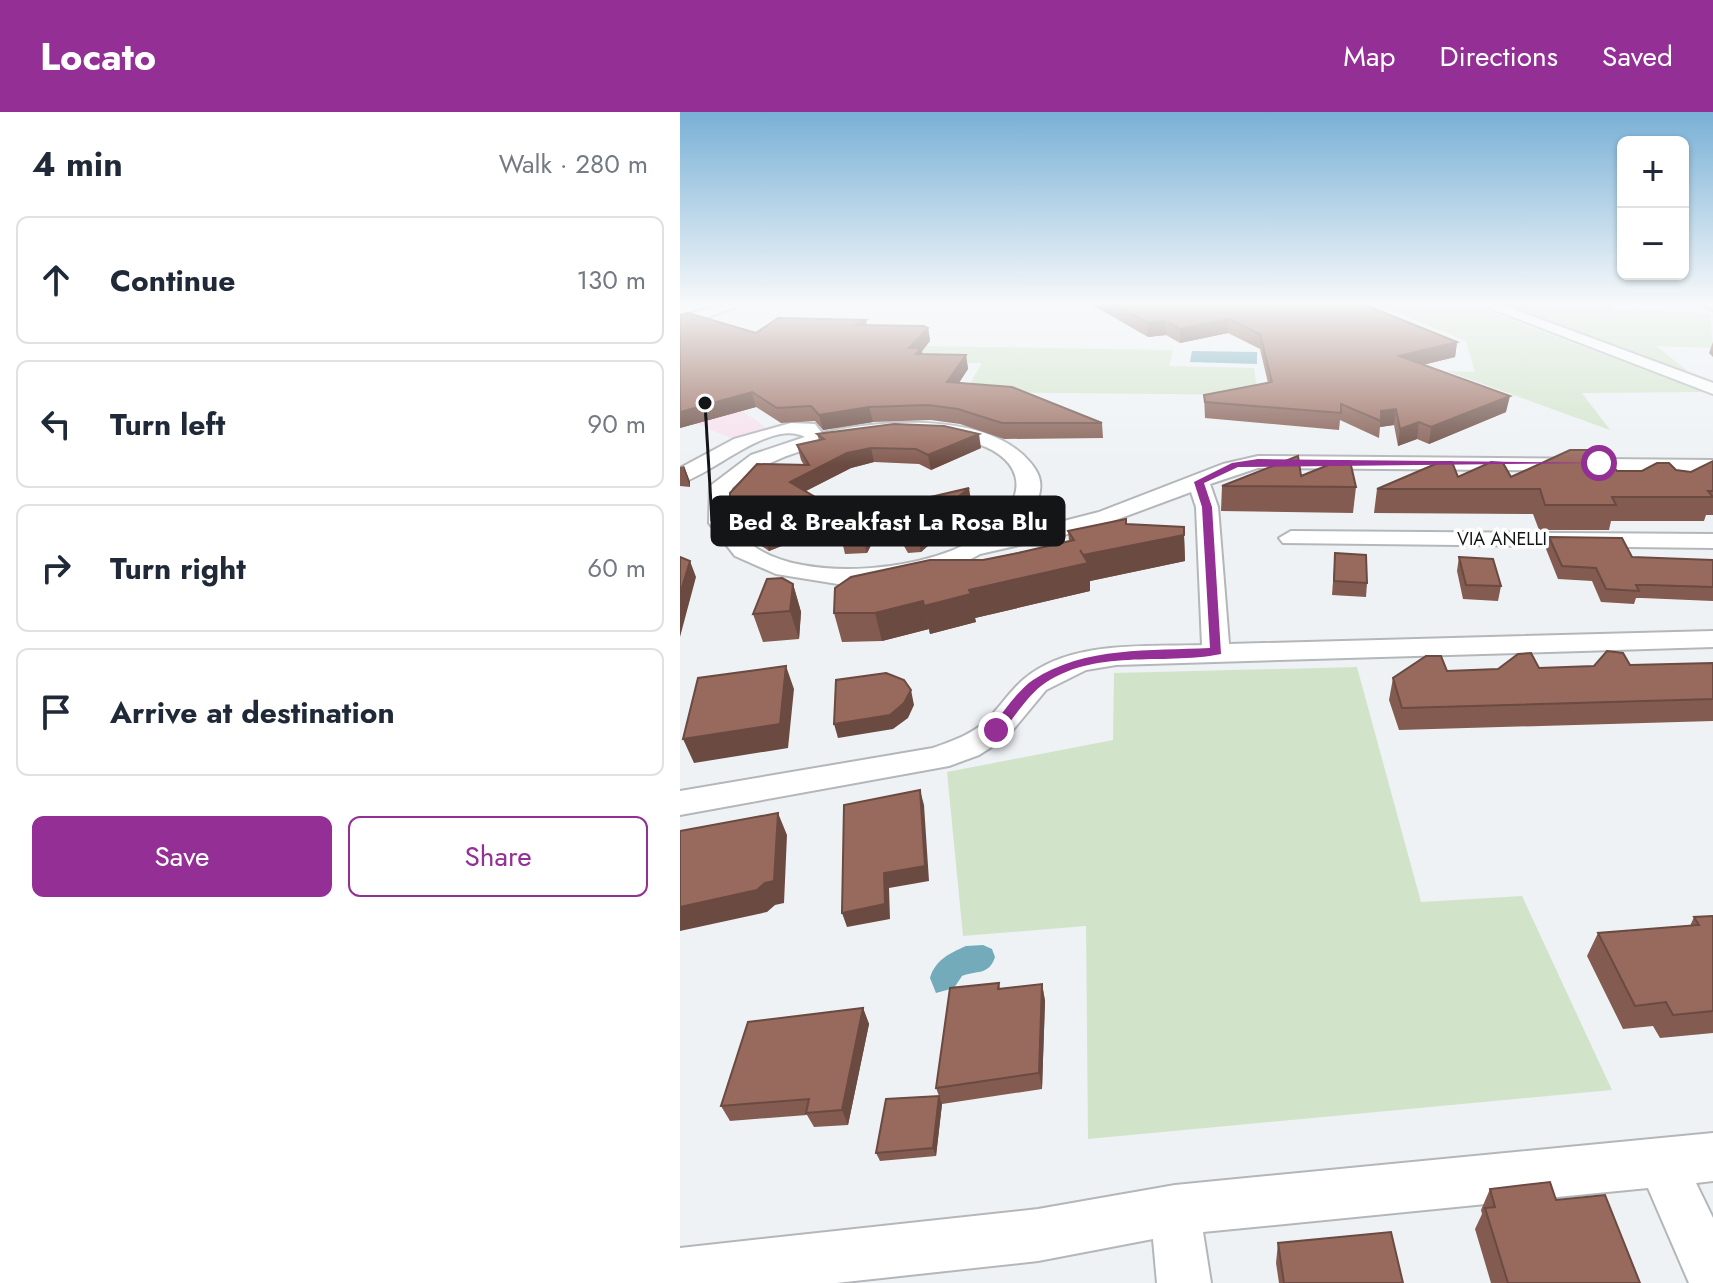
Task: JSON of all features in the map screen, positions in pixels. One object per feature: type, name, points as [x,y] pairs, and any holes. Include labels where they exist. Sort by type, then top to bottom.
[{"type":"street","points":[[1630,357],[1713,389]]},
{"type":"street","points":[[1685,377],[1713,377]]},
{"type":"street","points":[[689,495],[723,484],[749,466],[819,440],[858,433],[934,430],[995,444],[1016,457],[1029,473],[1030,491],[1020,511],[998,532],[963,550],[918,566],[866,576],[814,578],[767,574],[730,562],[708,545],[689,495],[708,459],[761,435],[808,428],[819,440]]},
{"type":"street","points":[[1599,463],[1634,448],[1713,448]]},
{"type":"street","points":[[963,550],[1055,534],[1199,482],[1236,465],[1258,462],[1713,466]]},
{"type":"street","points":[[1199,482],[1207,507],[1216,652]]},
{"type":"street","name":"VIA ANELLI","points":[[1291,538],[1713,541]]},
{"type":"street","points":[[680,803],[938,758],[968,747],[996,730],[1036,684],[1078,663],[1116,656],[1713,639]]},
{"type":"street","points":[[680,1274],[1038,1235],[1175,1210],[1713,1157]]},
{"type":"street","points":[[1661,1162],[1713,1276]]},
{"type":"street","points":[[1175,1210],[1184,1283]]},
{"type":"shaded area","points":[[680,389],[710,389],[767,428],[733,439],[680,417]]},
{"type":"green space","points":[[1171,357],[1169,366],[1254,368],[1258,395],[965,392],[982,363],[710,359]]},
{"type":"green space","points":[[1471,357],[1609,357],[1704,392],[1582,393],[1610,430],[1447,371],[1475,372]]},
{"type":"green space","points":[[1646,357],[1670,357],[1689,372]]},
{"type":"green space","points":[[1357,667],[1421,902],[1522,896],[1612,1090],[1088,1139],[1086,926],[963,936],[947,772],[1113,740],[1114,673]]},
{"type":"water","points":[[1191,357],[1257,357],[1257,364],[1190,362]]},
{"type":"water","points":[[983,945],[992,949],[995,957],[992,963],[986,970],[962,976],[954,988],[936,993],[930,978],[935,966],[949,954],[966,946]]},
{"type":"building","points":[[680,357],[965,357],[947,382],[1012,387],[1102,423],[1002,423],[958,409],[928,405],[869,407],[819,415],[811,406],[777,408],[752,392],[680,412]]},
{"type":"building","points":[[1266,357],[1401,357],[1510,396],[1431,427],[1419,422],[1400,429],[1396,409],[1381,411],[1381,421],[1341,404],[1341,413],[1205,402],[1204,395],[1272,382]]},
{"type":"building","points":[[894,424],[944,426],[979,434],[928,455],[916,449],[871,448],[847,453],[790,482],[842,513],[876,512],[862,537],[841,537],[842,515],[805,512],[804,519],[764,535],[742,521],[730,505],[730,493],[757,464],[809,465],[797,445],[824,439],[817,434]]},
{"type":"building","points":[[1570,450],[1593,450],[1603,463],[1611,463],[1617,471],[1642,471],[1657,463],[1669,463],[1676,470],[1691,472],[1713,461],[1713,491],[1708,491],[1713,497],[1612,497],[1616,505],[1545,505],[1540,489],[1377,489],[1440,462],[1452,462],[1458,477],[1491,462],[1503,463],[1511,477]]},
{"type":"building","points":[[1298,456],[1301,476],[1338,461],[1350,461],[1356,487],[1222,486]]},
{"type":"building","points":[[969,488],[916,532],[904,532],[888,507]]},
{"type":"building","points":[[1126,519],[1126,524],[1184,527],[1184,535],[1083,555],[1088,563],[969,590],[971,594],[924,606],[923,601],[875,613],[834,613],[835,588],[851,577],[930,560],[983,560],[1018,553],[1074,540],[1068,531]]},
{"type":"building","points":[[1549,537],[1622,538],[1632,557],[1713,560],[1713,587],[1636,585],[1639,591],[1606,589],[1596,568],[1562,566]]},
{"type":"building","points":[[1335,553],[1366,555],[1367,583],[1334,581]]},
{"type":"building","points":[[680,557],[690,561],[680,594]]},
{"type":"building","points":[[1459,557],[1493,559],[1501,586],[1466,585]]},
{"type":"building","points":[[782,578],[793,584],[790,611],[753,614],[767,579]]},
{"type":"building","points":[[1607,651],[1623,653],[1630,665],[1713,663],[1713,699],[1402,708],[1393,678],[1426,656],[1441,656],[1447,671],[1498,669],[1518,654],[1531,653],[1539,668],[1594,666]]},
{"type":"building","points":[[786,666],[780,724],[683,739],[698,678]]},
{"type":"building","points":[[886,673],[904,680],[911,690],[904,703],[890,715],[834,724],[836,680]]},
{"type":"building","points":[[920,790],[925,866],[884,873],[885,904],[842,913],[844,805]]},
{"type":"building","points":[[778,813],[774,881],[765,883],[757,890],[680,907],[680,831]]},
{"type":"building","points":[[1713,916],[1713,1011],[1673,1015],[1666,1002],[1635,1006],[1598,933],[1699,925],[1694,917]]},
{"type":"building","points":[[999,983],[998,989],[1042,984],[1039,1073],[936,1088],[950,988]]},
{"type":"building","points":[[863,1008],[842,1110],[806,1113],[809,1099],[721,1106],[748,1022]]},
{"type":"building","points":[[939,1096],[933,1148],[876,1153],[886,1099]]},
{"type":"building","points":[[1550,1182],[1556,1200],[1605,1195],[1640,1283],[1508,1283],[1485,1208],[1495,1207],[1490,1189]]},
{"type":"building","points":[[1391,1232],[1403,1283],[1284,1283],[1278,1243]]},
{"type":"place","name":"Bed & Breakfast La Rosa Blu","points":[[705,403]]},
{"type":"route","points":[[996,730],[1036,684],[1078,663],[1116,656],[1216,652],[1207,507],[1199,482],[1236,465],[1258,462],[1599,463]]}]
